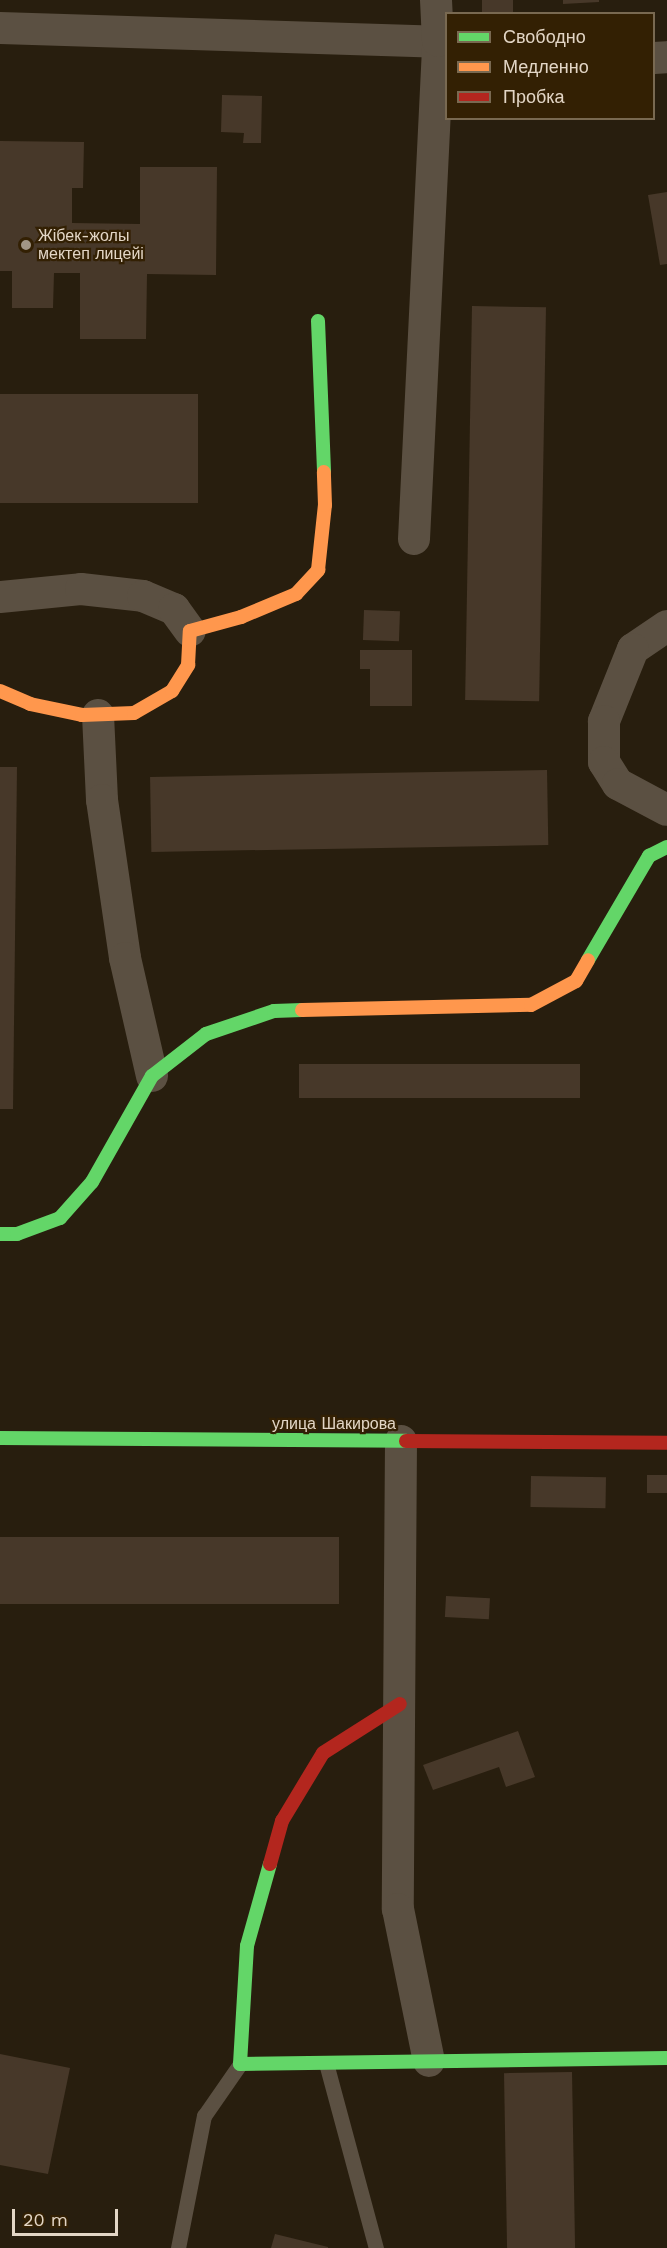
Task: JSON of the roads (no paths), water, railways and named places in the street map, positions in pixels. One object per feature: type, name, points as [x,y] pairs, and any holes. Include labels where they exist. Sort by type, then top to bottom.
[{"type":"street","points":[[414,538],[442,41],[436,0]]},
{"type":"street","points":[[0,28],[442,41]]},
{"type":"street","points":[[190,631],[241,617],[296,594],[318,570],[325,505],[318,321]]},
{"type":"street","points":[[0,597],[81,589],[143,596],[174,609],[190,631],[188,665],[172,691],[134,713],[82,715],[30,704],[0,691]]},
{"type":"street","points":[[667,626],[633,649],[604,721],[604,762],[618,784],[667,810]]},
{"type":"street","points":[[98,715],[105,822],[125,958],[152,1076]]},
{"type":"street","points":[[0,1234],[17,1234],[60,1218],[92,1182],[152,1076],[206,1034],[274,1011],[531,1005],[576,981],[649,856],[667,847]]},
{"type":"street","name":"улица Шакирова","points":[[0,1438],[667,1443]]},
{"type":"street","points":[[400,1441],[398,1909],[429,2061]]},
{"type":"street","points":[[400,1704],[323,1753],[282,1821],[247,1946],[240,2064],[667,2058]]},
{"type":"lane","points":[[326,2063],[376,2248]]},
{"type":"lane","points":[[178,2248],[204,2116],[240,2064]]},
{"type":"place","name":"Жібек-жолы мектеп лицейі","points":[[26,245]]}]
